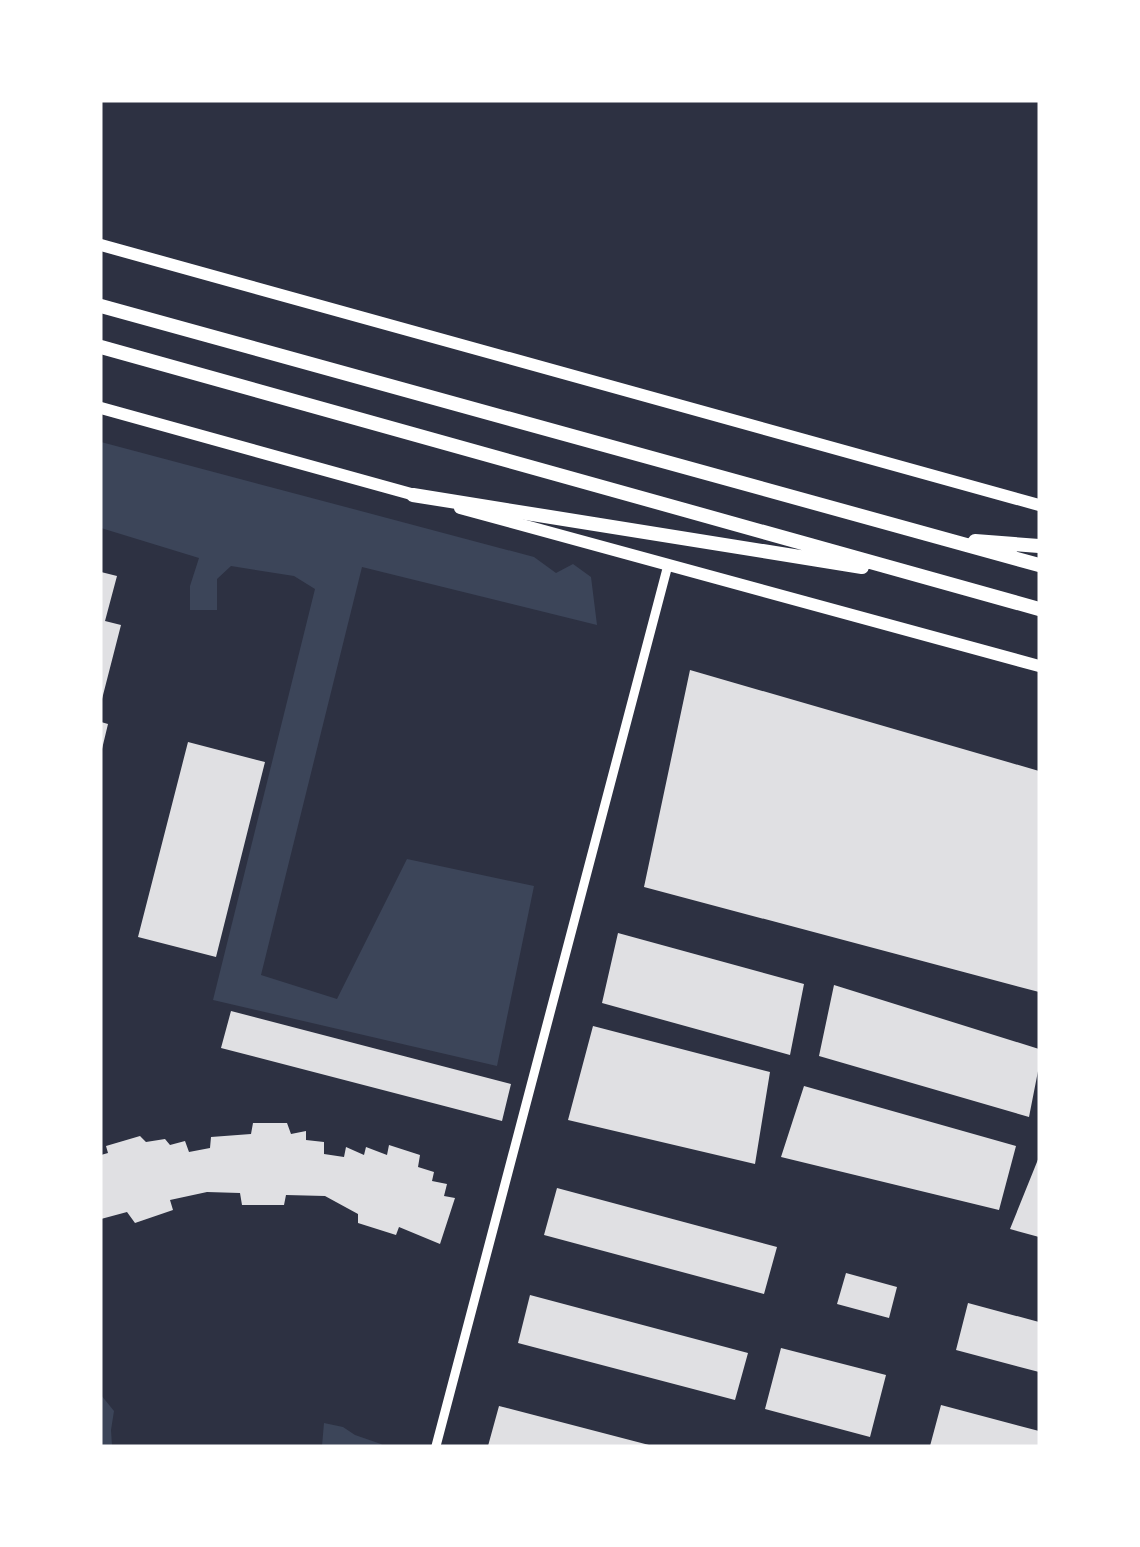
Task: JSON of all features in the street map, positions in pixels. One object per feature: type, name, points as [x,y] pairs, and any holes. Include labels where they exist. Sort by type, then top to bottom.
[{"type":"highway","points":[[101,306],[1039,565]]},
{"type":"highway","points":[[101,347],[1039,608]]},
{"type":"highway","points":[[413,495],[928,578]]},
{"type":"highway","points":[[941,538],[1039,546]]},
{"type":"main road","points":[[101,245],[1039,505]]},
{"type":"main road","points":[[101,408],[1039,666]]},
{"type":"street","points":[[436,1446],[668,564]]},
{"type":"shaded area","points":[[101,442],[534,557],[556,573],[573,564],[591,577],[597,625],[362,567],[261,975],[337,999],[407,859],[534,886],[497,1066],[213,1000],[315,589],[294,576],[231,566],[217,579],[217,610],[190,610],[190,586],[199,558],[101,528]]},
{"type":"shaded area","points":[[101,1395],[114,1411],[111,1430],[112,1446],[101,1446]]},
{"type":"shaded area","points":[[324,1423],[343,1427],[355,1435],[383,1446],[322,1446]]},
{"type":"building","points":[[101,572],[117,576],[105,621],[121,625],[102,699]]},
{"type":"building","points":[[690,670],[1039,771],[1039,992],[644,887]]},
{"type":"building","points":[[101,722],[108,724],[102,749],[101,748]]},
{"type":"building","points":[[188,742],[265,762],[216,957],[138,937]]},
{"type":"building","points":[[618,933],[804,984],[790,1055],[602,1003]]},
{"type":"building","points":[[834,985],[1039,1049],[1039,1066],[1029,1117],[819,1056]]},
{"type":"building","points":[[231,1011],[511,1084],[502,1121],[221,1048]]},
{"type":"building","points":[[593,1026],[770,1072],[755,1164],[568,1120]]},
{"type":"building","points":[[804,1086],[1016,1146],[999,1210],[781,1157]]},
{"type":"building","points":[[253,1123],[287,1123],[291,1134],[306,1131],[306,1140],[324,1142],[324,1154],[344,1157],[346,1147],[364,1155],[366,1147],[387,1155],[389,1145],[420,1155],[418,1167],[434,1172],[432,1181],[447,1184],[444,1196],[455,1198],[440,1244],[399,1227],[396,1235],[358,1223],[358,1214],[325,1196],[286,1195],[284,1205],[242,1205],[240,1193],[207,1192],[170,1200],[173,1210],[135,1223],[127,1212],[101,1219],[101,1155],[108,1153],[106,1146],[140,1136],[146,1142],[165,1139],[170,1145],[185,1141],[189,1152],[210,1148],[211,1137],[251,1134]]},
{"type":"building","points":[[1039,1157],[1039,1237],[1010,1229]]},
{"type":"building","points":[[557,1188],[777,1247],[764,1294],[544,1235]]},
{"type":"building","points":[[846,1273],[897,1287],[889,1318],[837,1304]]},
{"type":"building","points":[[530,1295],[748,1353],[735,1400],[518,1343]]},
{"type":"building","points":[[968,1303],[1039,1322],[1039,1372],[956,1350]]},
{"type":"building","points":[[781,1348],[886,1375],[870,1437],[765,1409]]},
{"type":"building","points":[[941,1405],[1039,1431],[1039,1446],[930,1446]]},
{"type":"building","points":[[499,1406],[649,1445],[649,1446],[488,1446]]}]
